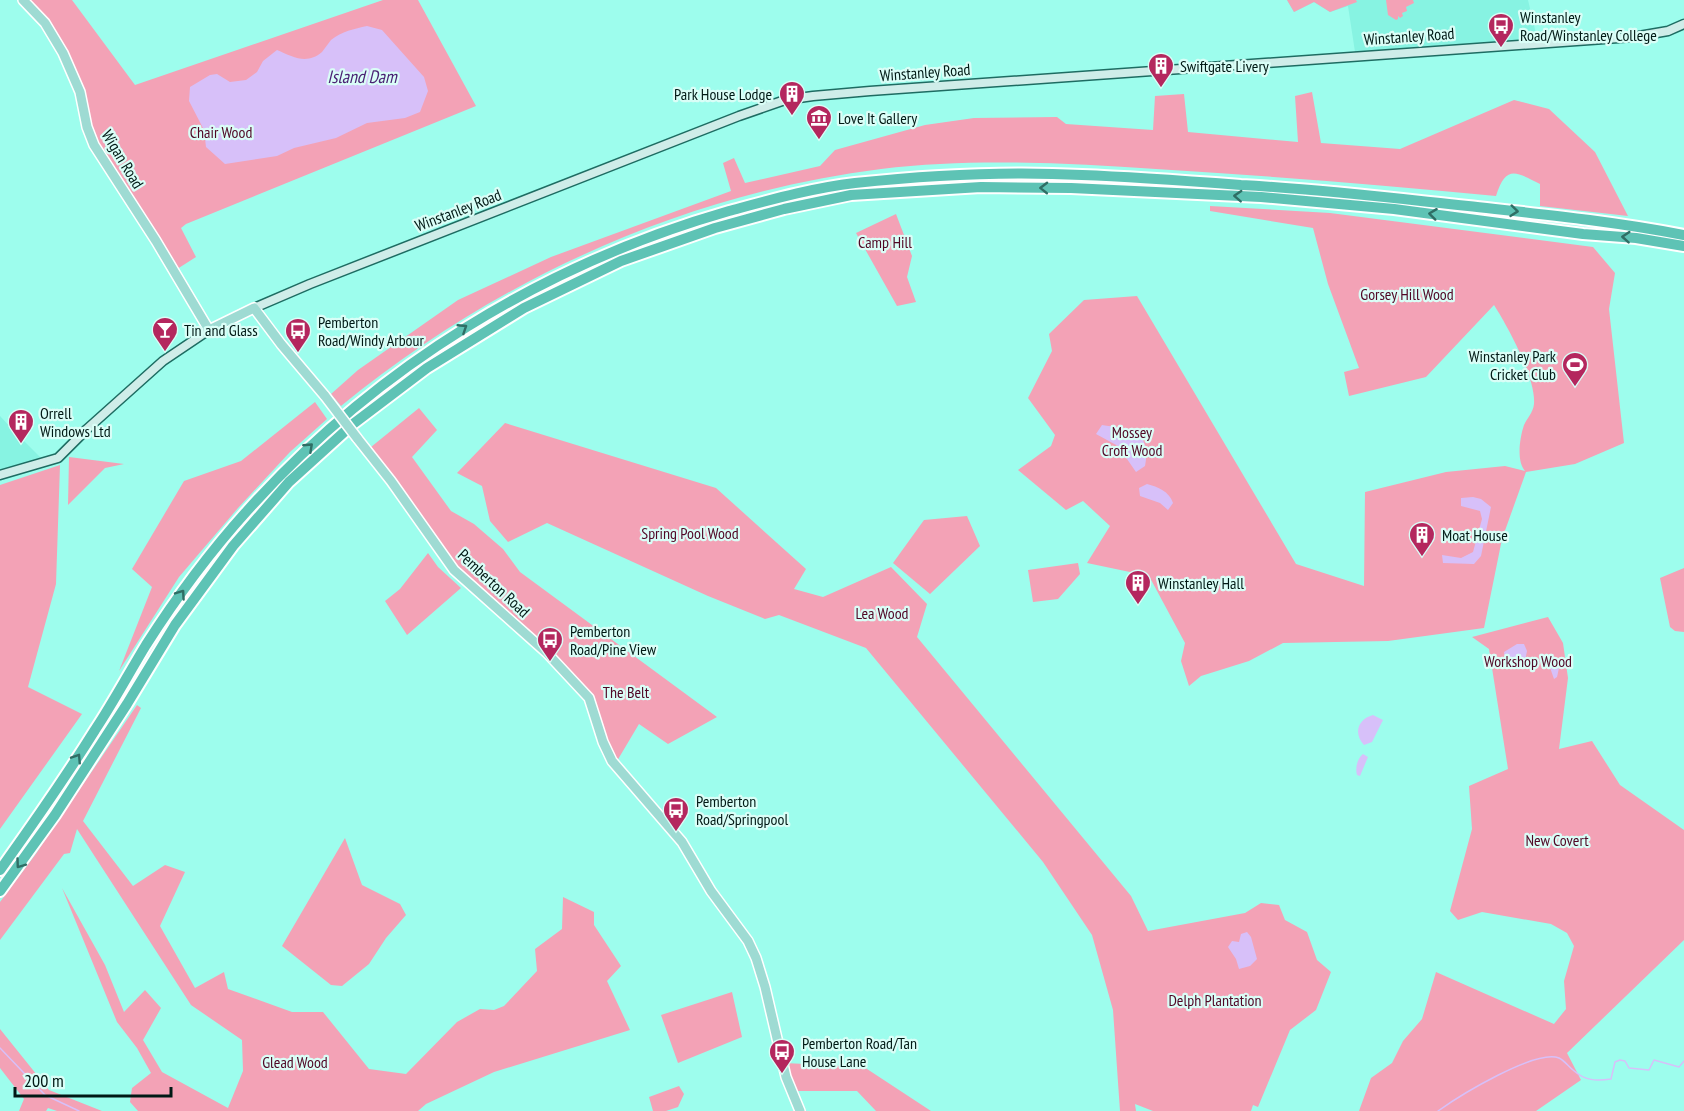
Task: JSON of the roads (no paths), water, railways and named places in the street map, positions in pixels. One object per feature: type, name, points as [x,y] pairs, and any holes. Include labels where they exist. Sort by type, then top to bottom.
[{"type":"highway","points":[[0,870],[97,728],[147,644],[192,578],[246,511],[305,451],[347,413],[411,362],[484,315],[557,275],[633,242],[689,222],[777,198],[850,183],[962,174],[1079,174],[1314,189],[1592,219],[1684,235]]},
{"type":"highway","points":[[0,891],[55,815],[175,625],[233,546],[290,482],[345,431],[427,368],[524,308],[621,261],[704,232],[784,209],[851,195],[992,187],[1071,188],[1261,197],[1394,209],[1583,234],[1636,238],[1684,246]]},
{"type":"main road","name":"Wigan Road","points":[[23,0],[45,23],[63,53],[80,92],[87,127],[94,146],[156,241],[209,330]]},
{"type":"main road","name":"Winstanley Road","points":[[209,330],[254,308]]},
{"type":"main road","name":"Pemberton Road","points":[[254,308],[398,490],[454,570],[547,653],[589,698],[603,742],[612,761],[682,842],[711,891],[748,941],[765,987],[786,1077],[793,1099],[800,1111]]},
{"type":"street","name":"Winstanley Road","points":[[254,308],[503,208],[785,100],[870,91],[1623,37],[1652,34],[1684,24]]},
{"type":"street","points":[[0,476],[58,458],[87,429],[164,361],[209,330]]},
{"type":"water","name":"Island Dam","points":[[367,26],[382,30],[424,77],[428,91],[420,112],[405,118],[367,123],[336,138],[294,148],[277,156],[225,164],[206,147],[204,130],[189,101],[190,87],[210,75],[217,74],[230,82],[246,80],[257,72],[263,61],[277,50],[300,59],[311,58],[322,52],[339,34]]},
{"type":"water","points":[[1102,425],[1122,428],[1137,434],[1145,445],[1145,466],[1136,472],[1118,446],[1096,434]]},
{"type":"water","points":[[1147,484],[1169,495],[1173,503],[1168,510],[1160,503],[1140,496],[1139,488]]},
{"type":"water","points":[[1461,498],[1481,499],[1491,507],[1481,556],[1474,564],[1443,563],[1442,555],[1461,558],[1473,552],[1482,519],[1480,511],[1461,506]]},
{"type":"water","points":[[1517,644],[1524,644],[1527,651],[1525,661],[1516,666],[1506,666],[1504,652]]},
{"type":"water","points":[[1552,655],[1559,668],[1557,677],[1554,679],[1546,656]]},
{"type":"water","points":[[1373,715],[1383,720],[1372,742],[1364,745],[1359,736],[1359,727],[1364,720]]},
{"type":"water","points":[[1363,754],[1368,757],[1360,776],[1357,775],[1356,767]]},
{"type":"water","points":[[1247,932],[1251,937],[1257,959],[1250,966],[1239,969],[1228,947],[1232,941],[1239,942],[1241,934]]},
{"type":"waterway","points":[[0,1048],[45,1095],[79,1111]]},
{"type":"waterway","points":[[1438,1111],[1497,1075],[1533,1060],[1548,1057],[1559,1058],[1577,1074],[1596,1080],[1611,1079],[1615,1062],[1620,1060],[1625,1061],[1629,1068],[1649,1070],[1654,1060],[1679,1067],[1684,1061]]},
{"type":"place","name":"Winstanley Road/Winstanley College","points":[[1501,49]]},
{"type":"place","name":"Swiftgate Livery","points":[[1161,89]]},
{"type":"place","name":"Park House Lodge","points":[[792,117]]},
{"type":"place","name":"Love It Gallery","points":[[819,141]]},
{"type":"place","name":"Tin and Glass","points":[[165,353]]},
{"type":"place","name":"Pemberton Road/Windy Arbour","points":[[298,354]]},
{"type":"place","name":"Winstanley Park Cricket Club","points":[[1575,388]]},
{"type":"place","name":"Orrell Windows Ltd","points":[[21,445]]},
{"type":"place","name":"Moat House","points":[[1422,558]]},
{"type":"place","name":"Winstanley Hall","points":[[1138,606]]},
{"type":"place","name":"Pemberton Road/Pine View","points":[[550,663]]},
{"type":"place","name":"Pemberton Road/Springpool","points":[[676,833]]},
{"type":"place","name":"Pemberton Road/Tan House Lane","points":[[782,1075]]},
{"type":"park label","name":"Chair Wood","points":[[221,132]]},
{"type":"park label","name":"Camp Hill","points":[[885,242]]},
{"type":"park label","name":"Gorsey Hill Wood","points":[[1407,294]]},
{"type":"park label","name":"Mossey Croft Wood","points":[[1132,441]]},
{"type":"park label","name":"Spring Pool Wood","points":[[690,533]]},
{"type":"park label","name":"Lea Wood","points":[[882,613]]},
{"type":"park label","name":"Workshop Wood","points":[[1528,661]]},
{"type":"park label","name":"The Belt","points":[[626,692]]},
{"type":"park label","name":"New Covert","points":[[1557,840]]},
{"type":"park label","name":"Delph Plantation","points":[[1215,1000]]},
{"type":"park label","name":"Glead Wood","points":[[295,1062]]}]
